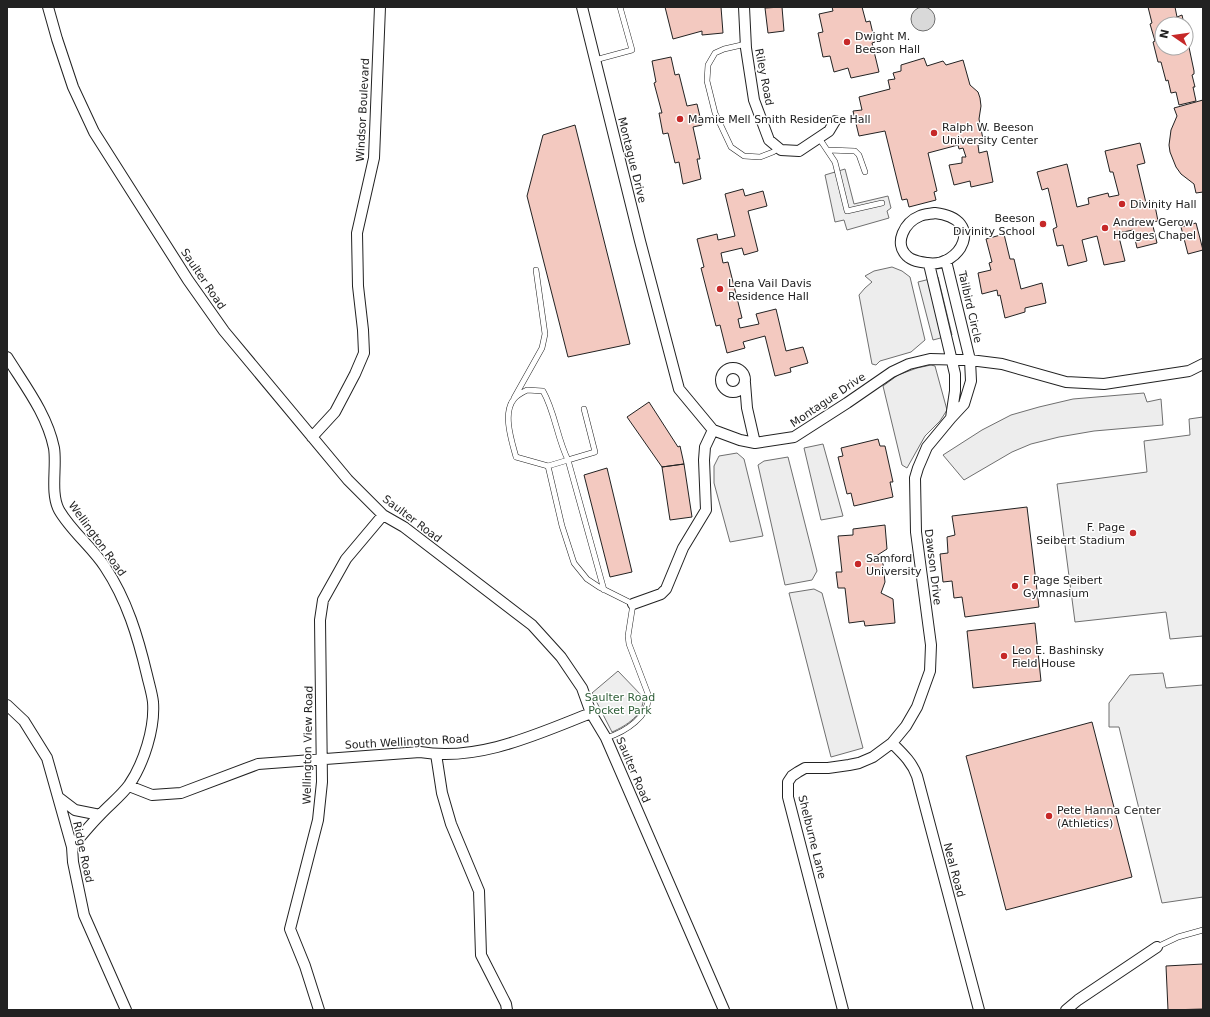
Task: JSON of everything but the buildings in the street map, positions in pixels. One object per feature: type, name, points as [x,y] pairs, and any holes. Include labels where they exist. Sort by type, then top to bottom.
[{"type":"street","name":"Saulter Road","points":[[48,7],[73,87],[94,132],[188,280],[224,331],[348,480],[383,515],[404,527],[532,625],[561,657],[582,688],[591,713],[606,738],[724,1010]]},
{"type":"street","name":"Windsor Boulevard","points":[[312,437],[334,412],[355,374],[364,353],[358,286],[357,233],[374,158],[380,7]]},
{"type":"street","name":"Montague Drive","points":[[582,7],[640,241],[679,389],[713,430],[740,440],[756,443],[794,437],[892,372],[909,364],[930,358],[970,360],[1002,364],[1066,382],[1104,384],[1189,371],[1203,364]]},
{"type":"street","name":"Riley Road","points":[[744,7],[746,44],[754,100],[769,140],[778,148]]},
{"type":"street","points":[[778,148],[781,150],[799,151],[829,131],[834,121]]},
{"type":"street","name":"Tailbird Circle","points":[[935,213],[948,216],[960,223],[963,228],[963,239],[961,246],[955,255],[946,261],[929,264],[910,259],[906,255],[901,244],[901,238],[907,225],[920,215],[935,213]]},
{"type":"street","name":"Tailbird Circle","points":[[946,261],[970,360]]},
{"type":"street","points":[[929,264],[955,374],[955,390],[951,418]]},
{"type":"street","name":"Wellington Road","points":[[7,357],[41,411],[48,428],[54,449],[54,489],[59,509],[74,530],[104,565],[118,587],[131,615],[141,649],[153,702],[150,734],[141,765],[129,786],[100,815],[72,847]]},
{"type":"street","name":"Dawson Drive","points":[[892,743],[906,726],[917,707],[930,671],[931,645],[916,532],[914,489],[915,478],[927,448],[964,404],[972,381],[970,360]]},
{"type":"street","points":[[746,408],[740,400],[722,386],[722,374],[729,368],[740,370],[745,376],[746,408],[756,443]]},
{"type":"street","points":[[729,392],[737,392],[741,390],[745,383]]},
{"type":"street","points":[[633,604],[661,594],[666,588],[686,543],[706,510],[704,460],[706,447],[713,430]]},
{"type":"street","name":"Wellington View Road","points":[[319,1010],[305,966],[290,929],[318,820],[322,782],[320,620],[323,600],[346,559],[383,515]]},
{"type":"street","name":"Ridge Road","points":[[7,705],[24,721],[47,758],[72,847],[73,862],[84,916],[126,1010]]},
{"type":"street","name":"South Wellington Road","points":[[129,786],[152,795],[181,793],[258,764],[420,752],[436,754],[477,751],[525,739],[591,713]]},
{"type":"street","name":"Neal Road","points":[[892,743],[907,758],[917,776],[978,1009]]},
{"type":"street","name":"Shelburne Lane","points":[[843,1010],[788,798],[788,782],[792,776],[805,768],[850,766],[873,757],[892,743]]},
{"type":"street","points":[[436,754],[442,793],[451,824],[479,891],[481,955],[506,1004],[507,1010]]},
{"type":"street","points":[[58,797],[75,810],[100,815]]},
{"type":"street","points":[[1066,1010],[1078,1000],[1157,947]]},
{"type":"lane","points":[[595,60],[632,50],[620,7]]},
{"type":"lane","points":[[746,44],[724,49],[715,53],[708,65],[707,80],[715,113],[731,146],[744,156],[760,157],[773,152],[778,148]]},
{"type":"lane","points":[[819,138],[835,162],[847,211],[882,203]]},
{"type":"lane","points":[[828,150],[855,151],[859,154],[865,172]]},
{"type":"lane","points":[[536,270],[545,334],[542,348],[509,410],[509,433],[516,457],[548,466],[595,452],[584,409]]},
{"type":"lane","points":[[514,399],[527,390],[543,391],[550,403],[564,452],[568,460],[604,590]]},
{"type":"lane","points":[[548,466],[562,526],[574,563],[587,578],[604,590],[633,604],[628,636],[629,644],[649,700],[647,708],[638,719],[617,734],[606,738]]},
{"type":"lane","points":[[1157,947],[1178,937],[1203,930]]},
{"type":"green space","name":"F. Page Seibert Stadium","points":[[1203,417],[1203,636],[1170,639],[1166,612],[1075,622],[1057,484],[1147,472],[1144,441],[1190,435],[1189,419]]},
{"type":"green space","name":"Saulter Road Pocket Park","points":[[618,671],[643,697],[643,703],[634,719],[612,732],[592,693]]},
{"type":"green space","points":[[1163,673],[1166,688],[1203,685],[1203,897],[1162,903],[1119,727],[1109,727],[1109,703],[1130,675]]},
{"type":"shaded area","points":[[923,7],[931,11],[935,19],[931,27],[923,31],[915,27],[911,19],[915,11]]},
{"type":"shaded area","points":[[845,169],[854,204],[888,196],[891,208],[887,211],[889,218],[847,230],[844,220],[835,222],[825,175]]},
{"type":"shaded area","points":[[892,267],[902,271],[910,277],[925,340],[911,352],[880,361],[876,365],[872,364],[859,295],[872,282],[865,276],[874,271]]},
{"type":"shaded area","points":[[938,277],[952,335],[933,340],[918,282]]},
{"type":"shaded area","points":[[931,365],[935,366],[947,410],[940,421],[925,436],[907,468],[902,465],[883,386],[898,375]]},
{"type":"shaded area","points":[[1144,393],[1147,402],[1161,399],[1163,425],[1094,431],[1031,444],[1012,452],[964,480],[943,455],[982,430],[1011,415],[1073,399]]},
{"type":"shaded area","points":[[823,444],[843,516],[821,520],[804,448]]},
{"type":"shaded area","points":[[737,453],[744,459],[763,536],[730,542],[714,483],[714,466],[719,456]]},
{"type":"shaded area","points":[[788,457],[817,571],[812,580],[785,585],[758,465],[764,461]]},
{"type":"shaded area","points":[[814,589],[822,593],[863,748],[831,757],[789,593]]},
{"type":"place","name":"Dwight M. Beeson Hall","points":[[847,42]]},
{"type":"place","name":"Mamie Mell Smith Residence Hall","points":[[680,119]]},
{"type":"place","name":"Ralph W. Beeson University Center","points":[[934,133]]},
{"type":"place","name":"Divinity Hall","points":[[1122,204]]},
{"type":"place","name":"Beeson Divinity School","points":[[1043,224]]},
{"type":"place","name":"Andrew Gerow Hodges Chapel","points":[[1105,228]]},
{"type":"place","name":"Lena Vail Davis Residence Hall","points":[[720,289]]},
{"type":"place","name":"F. Page Seibert Stadium","points":[[1133,533]]},
{"type":"place","name":"Samford University","points":[[858,564]]},
{"type":"place","name":"F Page Seibert Gymnasium","points":[[1015,586]]},
{"type":"place","name":"Leo E. Bashinsky Field House","points":[[1004,656]]},
{"type":"place","name":"Pete Hanna Center (Athletics)","points":[[1049,816]]}]
